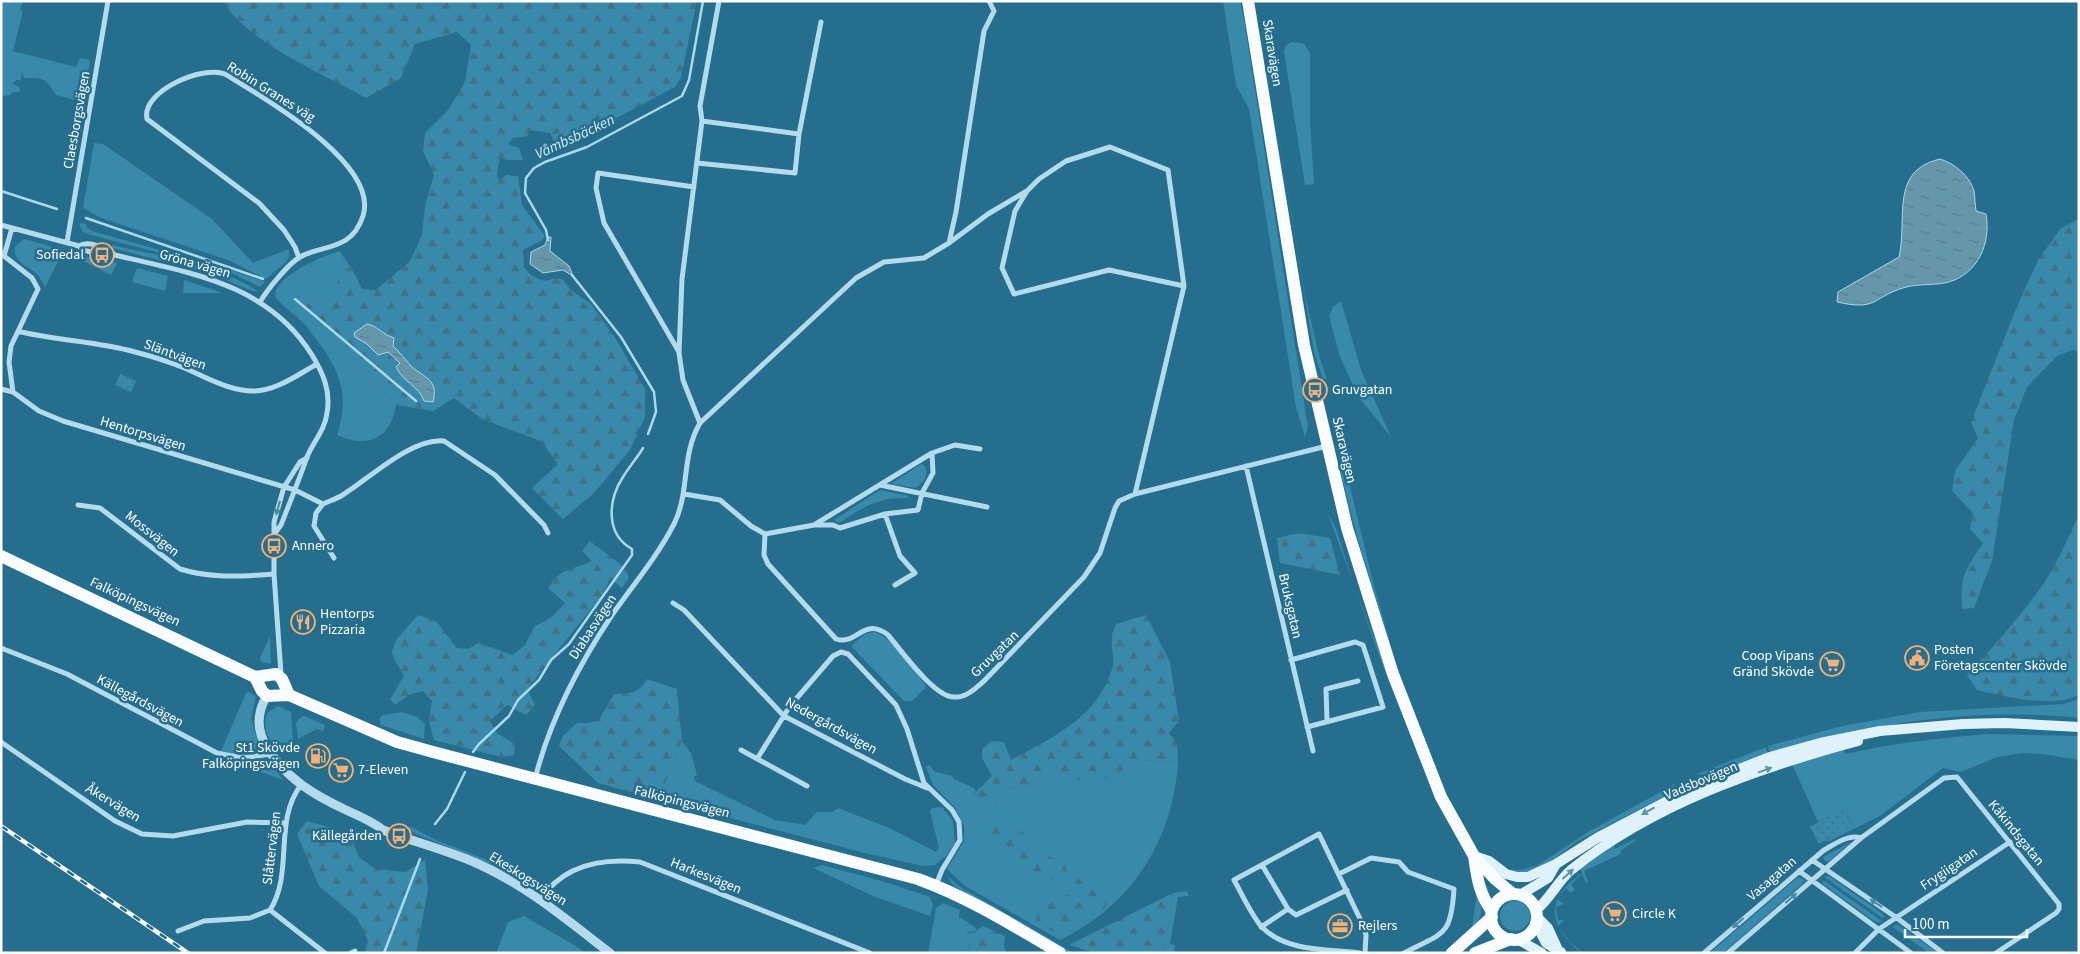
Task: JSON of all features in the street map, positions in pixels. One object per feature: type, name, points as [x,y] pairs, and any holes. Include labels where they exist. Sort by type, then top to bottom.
[{"type":"main road","name":"Skaravägen","points":[[1248,1],[1304,345],[1347,528],[1392,674],[1440,797],[1474,856],[1495,879],[1517,894]]},
{"type":"main road","name":"Falköpingsvägen","points":[[1,556],[272,686],[397,742],[535,780],[900,874],[936,886],[1001,918],[1060,953]]},
{"type":"main road","name":"Vadsbovägen","points":[[1474,856],[1490,861],[1501,871],[1517,878],[1528,877],[1556,864],[1596,838],[1660,804],[1770,756],[1820,743],[1880,731],[1963,724],[2004,723],[2079,727]]},
{"type":"main road","name":"Vadsbovägen","points":[[1536,917],[1558,882],[1582,862],[1630,831],[1700,794],[1812,754],[1906,730]]},
{"type":"main road","name":"Skaravägen","points":[[1474,856],[1476,871],[1482,877],[1493,911]]},
{"type":"main road","name":"Vadsbovägen","points":[[1517,894],[1548,878],[1556,864]]},
{"type":"main road","points":[[1452,953],[1506,895],[1517,894],[1530,900],[1536,917],[1548,928],[1560,951]]},
{"type":"main road","points":[[1493,911],[1498,933]]},
{"type":"main road","points":[[1475,953],[1528,934],[1536,917]]},
{"type":"main road","points":[[1468,953],[1481,940],[1498,933],[1542,953]]},
{"type":"street","name":"Claesborgsvägen","points":[[67,242],[108,1]]},
{"type":"street","points":[[720,1],[700,106],[702,121],[682,279],[679,353],[683,380],[700,423],[856,278],[884,262],[924,258],[949,243],[988,214],[1027,191],[1066,161],[1110,147],[1168,170],[1184,286],[1135,494]]},
{"type":"street","points":[[949,243],[956,212],[984,31],[994,11],[989,1]]},
{"type":"street","points":[[697,163],[795,173],[798,134],[821,22]]},
{"type":"street","name":"Robin Granes väg","points":[[260,302],[280,276],[299,258],[345,241],[360,225],[365,210],[364,197],[360,185],[344,163],[322,139],[304,125],[219,71],[202,73],[159,93],[148,106],[145,113],[147,119],[259,203],[284,230],[296,247],[299,258]]},
{"type":"street","points":[[702,121],[798,134]]},
{"type":"street","points":[[679,353],[604,223],[596,188],[598,173],[694,187]]},
{"type":"street","points":[[1027,191],[1016,211],[1002,268],[1014,294],[1109,270],[1184,286]]},
{"type":"street","name":"Gröna vägen","points":[[1,225],[79,246],[83,243],[110,250],[116,255],[210,278],[239,290],[260,302],[288,325],[317,364],[327,388],[327,413],[320,437],[307,458],[281,525],[275,533]]},
{"type":"street","points":[[12,228],[2,256],[32,278],[38,289],[11,346],[9,362],[13,392]]},
{"type":"street","name":"Släntvägen","points":[[18,331],[58,340],[134,352],[182,367],[221,385],[240,390],[257,391],[279,384],[317,364]]},
{"type":"street","name":"Hentorpsvägen","points":[[1,389],[13,392],[38,411],[63,421],[284,488]]},
{"type":"street","name":"Diabasvägen","points":[[535,780],[557,711],[569,686],[612,615],[674,523],[684,494],[689,445],[700,423]]},
{"type":"street","points":[[334,558],[314,526],[316,513],[323,504],[341,496],[370,474],[423,444],[434,440],[444,441],[495,475],[544,525],[548,533]]},
{"type":"street","points":[[814,525],[932,453],[955,445],[980,449]]},
{"type":"street","name":"Gruvgatan","points":[[765,534],[764,555],[768,564],[829,634],[841,641],[871,627],[880,628],[888,634],[941,693],[953,697],[967,694],[984,681],[1021,645],[1084,577],[1100,553],[1115,508],[1120,501],[1135,494],[1328,446]]},
{"type":"street","points":[[684,494],[720,500],[751,526],[765,534],[814,525],[833,525],[840,528],[885,514],[918,510],[922,493],[933,473],[932,453]]},
{"type":"street","name":"Gröna vägen","points":[[272,686],[274,522],[284,488],[300,462],[307,458]]},
{"type":"street","name":"Bruksgatan","points":[[1246,466],[1313,752]]},
{"type":"street","points":[[880,485],[987,508]]},
{"type":"street","points":[[284,488],[295,490],[323,504]]},
{"type":"street","name":"Mossvägen","points":[[78,505],[100,508],[180,569],[192,573],[233,576],[274,574]]},
{"type":"street","points":[[885,514],[900,556],[915,573],[895,585]]},
{"type":"street","name":"Nedergårdsvägen","points":[[673,602],[684,610],[784,716],[905,779],[928,788]]},
{"type":"street","points":[[1291,660],[1355,642],[1363,645],[1384,707],[1307,726]]},
{"type":"street","name":"Källegårdsvägen","points":[[1,648],[67,674],[217,753],[242,758],[271,754]]},
{"type":"street","points":[[757,759],[784,716],[832,656],[841,652],[852,657],[896,704],[907,728],[928,788],[952,810],[961,834],[958,846],[942,870],[936,886]]},
{"type":"street","points":[[1327,721],[1326,689],[1358,681]]},
{"type":"street","name":"Ekeskogsvägen","points":[[272,686],[258,717],[259,726],[271,754],[282,769],[301,785],[326,800],[374,823],[385,824],[413,835],[424,842],[478,864],[540,900],[610,953]]},
{"type":"street","name":"Åkervägen","points":[[1,742],[115,821],[142,834],[173,836],[253,821],[286,823]]},
{"type":"street","points":[[741,750],[807,786]]},
{"type":"street","name":"Vasagatan","points":[[1728,953],[1861,838],[1944,778],[1957,777]]},
{"type":"street","name":"Kåkindsgatan","points":[[1957,777],[2059,904],[2059,909],[2056,913],[1996,953]]},
{"type":"street","name":"Slåttervägen","points":[[270,910],[279,889],[290,800],[301,785]]},
{"type":"street","points":[[1360,953],[1297,945],[1271,934],[1262,927],[1234,880],[1319,834],[1363,925],[1366,935],[1365,953]]},
{"type":"street","name":"Vasagatan","points":[[1704,953],[1824,850],[1847,838],[1856,836],[1861,838]]},
{"type":"street","name":"Frygiigatan","points":[[1855,953],[1879,929],[2010,842]]},
{"type":"street","points":[[1339,874],[1371,858],[1399,862],[1408,872],[1454,889],[1450,923],[1445,931],[1404,953]]},
{"type":"street","points":[[1812,860],[1897,918],[1943,953]]},
{"type":"street","name":"Harkesvägen","points":[[540,900],[556,879],[598,862],[640,862],[870,953]]},
{"type":"street","points":[[1262,865],[1288,910],[1296,915],[1347,890]]},
{"type":"street","points":[[1799,871],[1911,953]]},
{"type":"street","points":[[178,931],[198,922],[250,918],[270,910],[324,953]]},
{"type":"street","points":[[1262,927],[1288,910]]},
{"type":"green space","points":[[1,1],[23,1],[20,10],[23,11],[13,51],[76,67],[80,58],[90,60],[75,155],[70,155],[79,101],[56,95],[42,79],[24,78],[22,73],[21,80],[16,80],[13,84],[19,87],[20,92],[13,92],[10,95],[3,96],[1,94]]},
{"type":"green space","points":[[223,1],[697,1],[681,77],[675,87],[558,149],[550,133],[529,130],[528,136],[513,138],[508,144],[519,148],[523,160],[507,160],[500,157],[497,174],[499,181],[506,175],[518,176],[522,205],[545,236],[543,240],[523,250],[524,267],[532,276],[544,281],[556,278],[562,279],[572,291],[591,304],[616,339],[645,389],[645,417],[630,450],[594,493],[563,519],[532,488],[558,464],[541,441],[482,419],[454,398],[433,411],[396,405],[362,366],[324,341],[285,307],[290,301],[299,297],[318,313],[330,299],[342,293],[337,284],[341,271],[351,267],[362,289],[376,290],[410,261],[422,235],[425,206],[434,175],[423,151],[425,133],[448,110],[465,82],[471,45],[457,32],[415,44],[401,78],[366,98],[308,68],[268,44],[250,31]]},
{"type":"green space","points":[[1223,1],[1240,1],[1244,20],[1308,427],[1305,437],[1296,407],[1249,109],[1236,85]]},
{"type":"green space","points":[[1256,1],[1305,295],[1320,359],[1327,379],[1323,379],[1314,352]]},
{"type":"green space","points":[[1292,42],[1304,44],[1310,54],[1310,120],[1314,184],[1305,185],[1284,52],[1286,45]]},
{"type":"green space","points":[[94,143],[103,144],[212,219],[253,263],[289,249],[289,257],[286,262],[266,279],[228,260],[101,218],[83,208]]},
{"type":"green space","points":[[2079,219],[2079,351],[2072,350],[2057,356],[2027,387],[2014,420],[1992,561],[1974,608],[1962,609],[1962,589],[1965,574],[1983,543],[1970,529],[1973,513],[1952,491],[1955,471],[1978,438],[1971,422],[2015,311],[2038,260],[2061,228]]},
{"type":"green space","points":[[79,223],[86,224],[87,228],[92,231],[227,269],[265,282],[260,287],[226,270],[91,235],[83,232]]},
{"type":"green space","points":[[24,239],[64,250],[45,287],[36,273],[16,256],[15,247]]},
{"type":"green space","points":[[112,245],[206,267],[258,291],[252,291],[209,273],[112,248]]},
{"type":"green space","points":[[339,251],[351,267],[341,271],[342,293],[330,299],[318,313],[302,298],[295,298],[285,307],[276,298],[276,290],[289,275],[311,262]]},
{"type":"green space","points":[[78,255],[117,263],[111,275],[77,258]]},
{"type":"green space","points":[[137,268],[168,276],[165,291],[132,282]]},
{"type":"green space","points":[[184,280],[223,293],[183,293]]},
{"type":"green space","points":[[1341,301],[1361,370],[1391,437],[1358,396],[1340,357],[1329,316],[1333,307]]},
{"type":"green space","points":[[305,325],[362,366],[396,405],[389,426],[376,438],[368,441],[358,441],[337,435],[343,403],[342,389],[332,363]]},
{"type":"green space","points":[[120,374],[136,381],[131,392],[115,385]]},
{"type":"green space","points":[[921,464],[926,469],[926,475],[916,488],[891,484]]},
{"type":"green space","points":[[1340,470],[1346,470],[1374,586],[1392,649],[1359,544]]},
{"type":"green space","points":[[880,490],[909,496],[908,498],[888,499],[871,504],[839,523],[834,520]]},
{"type":"green space","points":[[1327,511],[1337,531],[1353,583]]},
{"type":"green space","points":[[2079,515],[2079,695],[2056,701],[2043,701],[2015,698],[1977,690],[1967,675],[2004,634],[2039,590],[2056,563]]},
{"type":"green space","points":[[1298,533],[1330,538],[1340,575],[1280,563],[1277,538]]},
{"type":"green space","points":[[590,541],[625,568],[629,578],[622,588],[611,579],[600,598],[527,689],[535,705],[526,715],[507,705],[490,721],[497,733],[515,744],[514,755],[501,757],[434,740],[429,721],[432,701],[423,691],[409,695],[395,705],[390,699],[404,676],[391,654],[396,640],[418,615],[436,621],[457,648],[468,649],[478,643],[513,655],[525,645],[534,627],[553,616],[565,603],[548,588],[563,572],[592,561],[582,551]]},
{"type":"green space","points":[[1353,584],[1389,676],[1387,677]]},
{"type":"green space","points":[[1146,615],[1170,662],[1179,721],[1169,733],[1177,743],[1178,762],[1142,760],[1103,780],[1076,780],[1055,766],[1041,783],[1010,788],[995,804],[985,810],[975,805],[973,795],[992,776],[982,758],[982,749],[992,741],[1004,742],[1011,760],[1072,724],[1096,701],[1105,686],[1112,669],[1112,637],[1116,624]]},
{"type":"green space","points":[[874,632],[887,639],[894,646],[924,683],[926,687],[912,701],[904,701],[852,647],[865,634]]},
{"type":"green space","points":[[270,636],[271,664],[261,662],[260,658]]},
{"type":"green space","points":[[647,679],[677,689],[682,741],[660,794],[623,790],[598,783],[559,746],[563,736],[577,723],[589,723],[599,720],[614,694],[634,692]]},
{"type":"green space","points":[[249,692],[256,696],[251,719],[260,747],[247,755],[236,755],[221,751],[246,693]]},
{"type":"green space","points":[[2079,699],[2079,718],[2039,715],[1961,716],[1923,720],[1847,733],[1770,753],[1768,746],[1842,726],[1920,712],[2063,704]]},
{"type":"green space","points":[[278,706],[291,712],[293,741],[285,744],[279,744],[270,739],[265,727],[267,713]]},
{"type":"green space","points":[[402,712],[417,717],[425,724],[424,739],[381,725],[379,719],[383,715]]},
{"type":"green space","points":[[305,716],[325,725],[323,731],[317,729],[298,739],[296,723],[301,717]]},
{"type":"green space","points":[[1989,734],[2079,736],[2079,760],[2023,753],[1997,757],[1961,772],[1943,768],[1880,816],[1829,841],[1825,841],[1853,825],[1844,809],[1818,822],[1792,764],[1844,750],[1845,754],[1917,741]]},
{"type":"green space","points":[[682,741],[691,753],[697,775],[694,777],[695,781],[775,820],[805,825],[817,812],[832,812],[838,808],[892,829],[936,852],[939,848],[930,811],[932,808],[942,807],[953,821],[955,843],[946,856],[935,865],[923,866],[865,853],[623,790],[660,794]]},
{"type":"green space","points":[[1766,747],[1768,754],[1709,776],[1697,774]]},
{"type":"green space","points":[[261,758],[268,759],[283,780],[256,770],[255,760]]},
{"type":"green space","points":[[1142,760],[1178,762],[1174,791],[1167,818],[1157,844],[1144,868],[1127,890],[1108,909],[1085,926],[1060,940],[965,886],[947,869],[964,841],[964,825],[955,808],[933,785],[926,767],[930,765],[934,771],[952,776],[954,779],[974,788],[976,791],[973,795],[995,804],[1010,788],[1041,783],[1055,766],[1076,780],[1103,780]]},
{"type":"green space","points":[[1675,784],[1667,795],[1578,841],[1549,863],[1523,874],[1505,870],[1521,870],[1538,865],[1588,832]]},
{"type":"green space","points":[[1844,808],[1853,826],[1819,844],[1810,827]]},
{"type":"green space","points":[[996,815],[1004,820],[1005,830],[1021,830],[1031,840],[1036,850],[1062,862],[1070,875],[1086,881],[1092,890],[1106,892],[1108,901],[1103,911],[1053,931],[1036,926],[1037,912],[1042,896],[1052,892],[1060,898],[1068,894],[1067,885],[1033,873],[1020,864],[1010,849],[983,838],[981,827],[989,817]]},
{"type":"green space","points":[[307,821],[329,827],[352,838],[358,856],[375,869],[405,872],[425,860],[428,890],[416,953],[365,953],[368,941],[357,918],[319,886],[297,834]]},
{"type":"green space","points":[[409,826],[436,840],[487,860],[541,885],[533,887],[487,863],[407,830]]},
{"type":"green space","points":[[1636,840],[1620,851],[1621,854],[1584,871],[1588,882],[1586,883],[1582,874],[1571,884],[1575,889],[1571,893],[1566,888],[1559,896],[1570,883],[1582,873],[1580,869],[1615,845],[1614,849]]},
{"type":"green space","points":[[1851,842],[1828,862],[1824,860],[1823,857]]},
{"type":"green space","points":[[822,865],[885,882],[930,897],[933,905],[930,916],[873,896],[813,868]]},
{"type":"green space","points":[[946,875],[962,888],[1074,953],[1070,953],[954,886]]},
{"type":"green space","points":[[1829,876],[1883,914],[1884,919],[1824,877]]},
{"type":"green space","points":[[1798,877],[1804,880],[1802,884],[1723,953],[1710,953]]},
{"type":"green space","points":[[1823,880],[1882,921],[1880,923],[1874,921],[1823,884]]},
{"type":"green space","points":[[1187,891],[1189,896],[1178,897],[1170,944],[1175,945],[1174,953],[1164,953],[1173,893]]},
{"type":"green space","points":[[1173,893],[1164,953],[1095,953],[1069,945]]},
{"type":"green space","points":[[1477,893],[1481,911],[1479,920],[1472,927]]},
{"type":"green space","points":[[1558,900],[1564,904],[1556,907],[1558,920],[1564,920],[1558,926],[1555,912],[1556,902]]},
{"type":"green space","points":[[1515,901],[1526,905],[1530,916],[1526,927],[1515,931],[1504,927],[1500,916],[1504,905]]},
{"type":"green space","points":[[943,903],[960,910],[959,917],[975,927],[977,931],[968,932],[965,939],[971,942],[966,953],[928,953],[936,908]]},
{"type":"green space","points":[[524,916],[585,953],[496,953],[508,922]]},
{"type":"green space","points":[[1898,925],[1938,953],[1929,953],[1893,927]]},
{"type":"green space","points":[[983,926],[1005,936],[1004,946],[1006,953],[966,953],[971,943],[965,939],[968,931],[974,933]]},
{"type":"green space","points":[[1560,929],[1570,942],[1583,953],[1570,943]]},
{"type":"water","points":[[1940,159],[1956,167],[1965,175],[1974,191],[1976,211],[1986,214],[1987,235],[1981,255],[1975,264],[1968,272],[1949,282],[1903,288],[1867,304],[1837,302],[1838,292],[1899,257],[1902,212],[1907,185],[1913,174],[1924,165]]},
{"type":"water","points":[[548,237],[551,237],[550,251],[569,266],[573,276],[563,270],[543,273],[530,264],[531,252],[545,245]]},
{"type":"water","points":[[367,324],[394,338],[393,346],[412,367],[430,380],[434,389],[433,402],[424,401],[418,391],[399,372],[396,367],[400,363],[388,352],[378,355],[367,344],[355,337],[354,333]]},
{"type":"waterway","name":"Våmbsbäcken","points":[[548,240],[546,230],[525,193],[526,178],[534,168],[545,162],[587,147],[682,96],[689,80],[703,1]]},
{"type":"waterway","points":[[1,191],[57,209]]},
{"type":"waterway","points":[[86,218],[263,279]]},
{"type":"waterway","name":"Våmbsbäcken","points":[[572,275],[621,337],[654,392],[656,412],[648,434]]},
{"type":"waterway","points":[[295,299],[416,401]]},
{"type":"waterway","points":[[473,752],[509,716],[518,700],[539,680],[551,660],[569,644],[632,555],[632,549],[623,543],[613,526],[612,506],[618,486],[643,448]]},
{"type":"waterway","points":[[435,824],[447,809],[465,772]]},
{"type":"waterway","points":[[384,953],[420,859]]},
{"type":"railway","points":[[1,826],[188,953]]},
{"type":"place","name":"Sofiedal","points":[[102,255]]},
{"type":"place","name":"Gruvgatan","points":[[1315,390]]},
{"type":"place","name":"Annero","points":[[274,546]]},
{"type":"place","name":"Hentorps Pizzaria","points":[[303,622]]},
{"type":"place","name":"Posten Företagscenter Skövde","points":[[1917,658]]},
{"type":"place","name":"Coop Vipans Gränd Skövde","points":[[1832,664]]},
{"type":"place","name":"St1 Skövde Falköpingsvägen","points":[[318,756]]},
{"type":"place","name":"7-Eleven","points":[[341,770]]},
{"type":"place","name":"Källegården","points":[[399,836]]},
{"type":"place","name":"Circle K","points":[[1614,914]]},
{"type":"place","name":"Rejlers","points":[[1340,926]]}]
